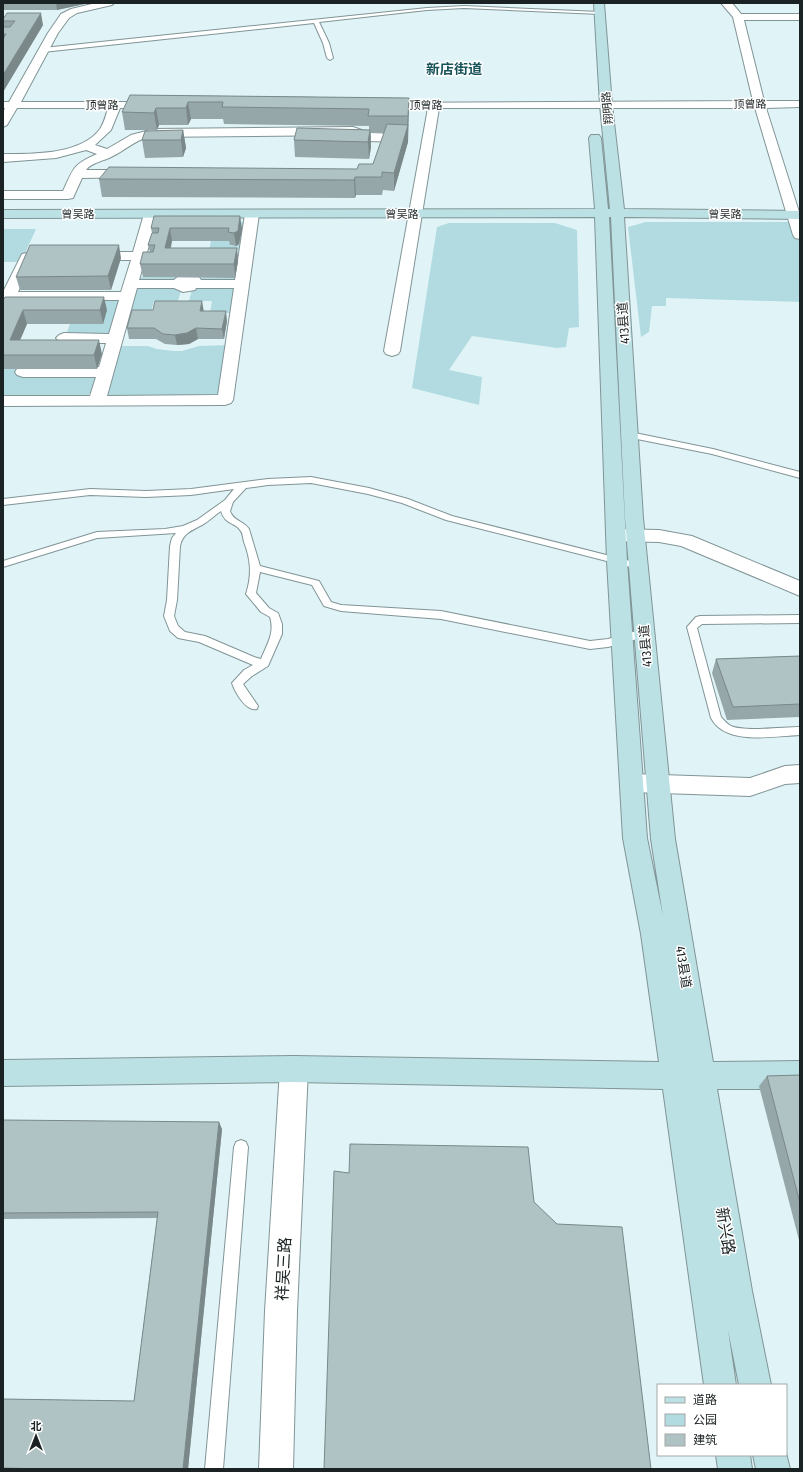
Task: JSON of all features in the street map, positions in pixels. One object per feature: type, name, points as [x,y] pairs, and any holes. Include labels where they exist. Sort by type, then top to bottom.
[{"type":"street","points":[[3,123],[8,105],[63,18],[74,11],[109,3]]},
{"type":"street","points":[[726,3],[734,10],[738,17],[759,104],[795,211],[800,235]]},
{"type":"street","points":[[589,27],[594,8]]},
{"type":"street","name":"翔明路","points":[[594,8],[606,105],[609,211]]},
{"type":"street","points":[[738,17],[800,18]]},
{"type":"street","points":[[48,18],[63,18]]},
{"type":"street","name":"顶曾路","points":[[370,105],[800,104]]},
{"type":"street","name":"顶曾路","points":[[8,105],[163,105]]},
{"type":"street","points":[[3,158],[65,153],[85,146],[102,135],[108,126],[116,105]]},
{"type":"street","points":[[392,352],[434,105]]},
{"type":"street","name":"翔明路","points":[[594,128],[609,211]]},
{"type":"street","points":[[3,195],[68,195],[84,164],[108,154],[143,134],[353,131],[368,137],[398,138]]},
{"type":"street","points":[[379,150],[384,138]]},
{"type":"street","points":[[85,146],[108,154]]},
{"type":"street","points":[[3,170],[18,170]]},
{"type":"street","points":[[64,170],[79,172],[148,174]]},
{"type":"street","name":"曾吴路","points":[[3,207],[795,211]]},
{"type":"street","name":"曾吴路","points":[[3,214],[252,214],[417,210]]},
{"type":"street","name":"413县道","points":[[609,211],[630,435],[635,536],[663,839],[688,1076]]},
{"type":"street","name":"413县道","points":[[609,211],[603,227],[615,535],[635,838],[654,934],[688,1076]]},
{"type":"street","points":[[97,401],[151,214]]},
{"type":"street","points":[[3,401],[225,400],[242,284],[239,252],[252,214]]},
{"type":"street","points":[[49,256],[26,257],[6,302],[130,290],[186,289],[242,284]]},
{"type":"street","points":[[79,256],[139,256]]},
{"type":"street","points":[[64,338],[115,339]]},
{"type":"street","points":[[23,372],[105,372]]},
{"type":"street","points":[[615,535],[685,540],[800,589]]},
{"type":"street","points":[[632,783],[750,787],[785,775],[800,774]]},
{"type":"street","points":[[3,1073],[294,1069],[688,1076],[800,1075]]},
{"type":"street","name":"祥吴三路","points":[[276,1469],[281,1312],[294,1069]]},
{"type":"street","name":"新兴路","points":[[688,1076],[720,1384]]},
{"type":"street","name":"新兴路","points":[[688,1076],[736,1291],[755,1384]]},
{"type":"street","points":[[733,1456],[736,1469]]},
{"type":"street","points":[[770,1456],[773,1469]]},
{"type":"lane","points":[[43,50],[450,7],[594,8]]},
{"type":"lane","points":[[316,21],[326,43],[330,58]]},
{"type":"lane","points":[[630,435],[713,452],[800,475]]},
{"type":"lane","points":[[3,502],[90,492],[146,494],[191,492],[246,484],[311,480],[341,485],[405,501],[449,518],[638,566]]},
{"type":"lane","points":[[3,564],[97,535],[165,532],[185,529],[200,522],[227,502],[234,493],[246,484]]},
{"type":"lane","points":[[227,502],[226,512],[229,519],[244,528],[254,552],[257,568],[251,594],[265,610],[274,615],[277,624],[277,634],[264,663],[248,673],[237,683],[239,691],[246,696],[253,706]]},
{"type":"lane","points":[[185,529],[177,538],[175,546],[176,560],[169,616],[174,628],[182,635],[201,639],[252,661],[264,663]]},
{"type":"lane","points":[[257,568],[316,583],[327,604],[341,608],[441,615],[590,645],[608,643],[644,633]]},
{"type":"lane","points":[[800,619],[700,620],[692,627],[716,718],[720,724],[731,731],[800,731]]},
{"type":"lane","points":[[214,1469],[241,1147]]},
{"type":"green space","points":[[153,222],[248,222],[244,250],[209,250],[211,241],[230,241],[231,246],[238,245],[242,230]]},
{"type":"green space","points":[[646,222],[800,222],[800,302],[666,298],[666,306],[652,306],[649,332],[641,337],[628,227]]},
{"type":"green space","points":[[449,223],[555,223],[577,230],[579,327],[569,328],[566,347],[557,348],[472,336],[449,370],[482,377],[479,405],[412,388],[437,227]]},
{"type":"green space","points":[[3,229],[36,229],[21,262],[3,262]]},
{"type":"green space","points":[[208,254],[244,254],[238,280],[140,280],[141,277],[235,278]]},
{"type":"green space","points":[[201,286],[233,287],[237,290],[232,313],[210,313],[212,301],[189,301],[192,290]]},
{"type":"green space","points":[[142,287],[176,287],[181,291],[178,301],[154,301],[151,312],[130,312],[136,289]]},
{"type":"green space","points":[[10,300],[122,301],[112,335],[66,335],[70,324],[103,324]]},
{"type":"green space","points":[[229,345],[218,394],[210,397],[117,398],[109,396],[107,392],[118,346],[148,346],[157,349],[182,351],[199,346]]},
{"type":"green space","points":[[3,369],[17,369],[15,374],[99,374],[95,386],[91,392],[81,398],[3,399]]},
{"type":"building","points":[[7,13],[41,13],[3,75],[3,39],[6,34],[3,34],[3,27],[10,27],[15,21],[3,21]]},
{"type":"building","points":[[130,95],[409,98],[408,116],[368,116],[369,109],[222,107],[223,102],[188,102],[186,108],[156,108],[154,113],[122,112]]},
{"type":"building","points":[[387,124],[408,125],[394,173],[382,172],[382,177],[355,177],[354,180],[99,179],[109,167],[357,169],[359,164],[373,164]]},
{"type":"building","points":[[297,128],[370,130],[368,142],[294,140]]},
{"type":"building","points":[[183,130],[181,140],[142,140],[145,131]]},
{"type":"building","points":[[154,216],[240,216],[238,231],[234,233],[228,232],[229,228],[170,228],[165,248],[237,248],[234,264],[140,264],[143,252],[153,252],[155,245],[148,245],[152,233],[158,233],[159,228],[151,228]]},
{"type":"building","points":[[30,245],[119,245],[108,276],[16,277]]},
{"type":"building","points":[[5,297],[104,297],[100,310],[23,310],[10,340],[99,340],[94,355],[3,355],[3,300]]},
{"type":"building","points":[[155,301],[202,301],[200,311],[226,311],[222,329],[196,328],[187,333],[175,335],[163,334],[154,328],[127,328],[132,310],[153,310]]},
{"type":"building","points":[[800,656],[800,704],[733,707],[716,659]]},
{"type":"building","points":[[800,1075],[800,1203],[767,1076]]},
{"type":"building","points":[[3,1120],[219,1122],[183,1469],[3,1468],[3,1399],[134,1401],[158,1212],[3,1213]]},
{"type":"building","points":[[350,1144],[528,1147],[534,1202],[557,1224],[622,1227],[651,1469],[324,1469],[334,1171],[349,1173]]},
{"type":"district","name":"新店街道","points":[[454,69]]}]
